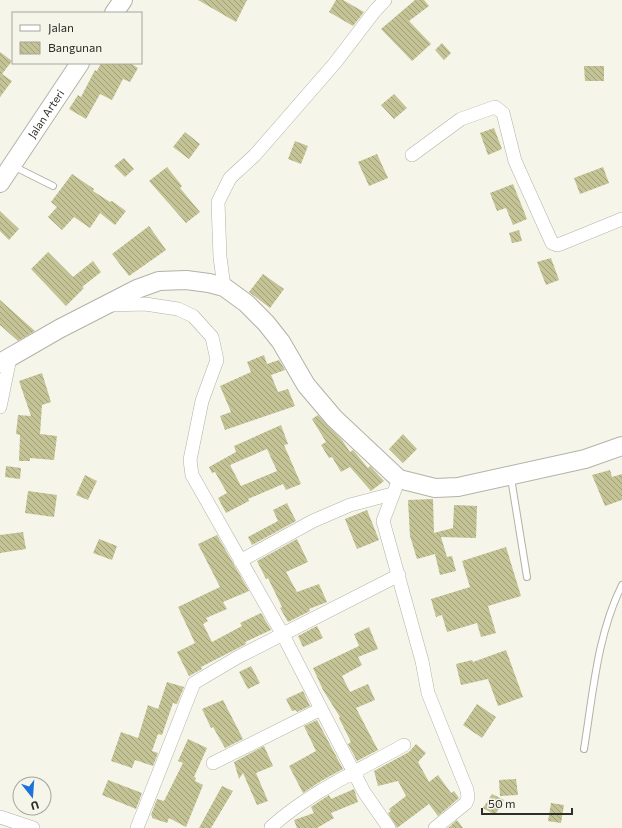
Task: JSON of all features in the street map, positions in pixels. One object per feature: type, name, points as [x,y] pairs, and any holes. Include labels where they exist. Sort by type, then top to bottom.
[{"type":"street","points":[[115,12],[123,0]]},
{"type":"street","points":[[224,287],[220,257],[218,202],[230,178],[255,154],[335,63],[385,0]]},
{"type":"street","name":"Jalan Arteri","points":[[0,183],[6,160],[79,64]]},
{"type":"street","points":[[412,155],[461,119],[495,108],[503,113],[515,161],[552,243],[557,245],[622,220]]},
{"type":"street","points":[[0,407],[5,361],[59,329],[137,289],[159,281],[186,280],[209,283],[224,287],[246,303],[266,323],[281,342],[306,385],[396,486]]},
{"type":"street","points":[[105,305],[145,304],[178,309],[193,316],[212,337],[217,360],[202,401],[190,460],[191,469],[240,561],[282,635],[355,772],[364,792],[389,828]]},
{"type":"street","points":[[240,561],[313,521],[396,486],[435,488],[458,487],[585,459],[622,446]]},
{"type":"street","points":[[396,486],[383,521],[422,661],[428,693],[465,784],[468,798],[466,804],[435,828]]},
{"type":"street","points":[[137,828],[194,683],[200,678],[238,657],[399,575]]},
{"type":"street","points":[[213,763],[321,709]]},
{"type":"street","points":[[271,827],[290,810],[317,792],[404,745]]},
{"type":"street","points":[[0,817],[33,828]]},
{"type":"lane","points":[[6,160],[53,186]]},
{"type":"lane","points":[[510,476],[527,577]]},
{"type":"lane","points":[[584,748],[597,661],[614,601],[622,585]]},
{"type":"building","points":[[198,0],[247,0],[236,22]]},
{"type":"building","points":[[336,0],[343,0],[364,12],[353,26],[329,12]]},
{"type":"building","points":[[415,0],[424,0],[429,6],[409,21],[431,44],[412,61],[381,29]]},
{"type":"building","points":[[442,43],[451,53],[444,60],[435,50]]},
{"type":"building","points":[[0,52],[12,61],[2,74],[12,81],[0,97]]},
{"type":"building","points":[[100,64],[132,64],[138,68],[130,82],[123,79],[112,100],[100,94],[86,119],[69,109],[78,95],[81,97],[95,70],[97,71]]},
{"type":"building","points":[[584,66],[604,66],[604,81],[585,81]]},
{"type":"building","points":[[394,94],[407,108],[394,119],[381,105]]},
{"type":"building","points":[[494,128],[502,149],[488,155],[480,133]]},
{"type":"building","points":[[185,132],[200,144],[189,159],[173,147]]},
{"type":"building","points":[[295,141],[308,146],[301,164],[288,159]]},
{"type":"building","points":[[377,154],[388,178],[369,186],[358,162]]},
{"type":"building","points":[[124,158],[134,169],[125,177],[114,166]]},
{"type":"building","points":[[167,167],[182,186],[180,188],[200,212],[186,223],[149,181]]},
{"type":"building","points":[[603,167],[609,183],[580,194],[574,178]]},
{"type":"building","points":[[72,174],[94,189],[93,191],[110,202],[112,201],[126,211],[115,225],[100,213],[90,228],[74,217],[62,230],[48,217],[57,207],[51,202]]},
{"type":"building","points":[[513,184],[527,219],[513,225],[506,208],[497,211],[490,193]]},
{"type":"building","points":[[0,211],[19,229],[9,240],[0,231]]},
{"type":"building","points":[[149,226],[166,250],[129,276],[112,254]]},
{"type":"building","points":[[519,230],[522,241],[512,243],[509,233]]},
{"type":"building","points":[[48,252],[73,277],[93,261],[101,272],[82,287],[84,288],[66,306],[31,269]]},
{"type":"building","points":[[551,258],[559,280],[546,285],[537,262]]},
{"type":"building","points":[[263,274],[284,289],[270,308],[249,292]]},
{"type":"building","points":[[0,300],[35,331],[18,341],[0,325]]},
{"type":"building","points":[[264,355],[267,364],[279,360],[285,370],[271,375],[278,392],[288,389],[295,406],[225,430],[220,416],[231,412],[220,386],[251,372],[247,362]]},
{"type":"building","points":[[42,373],[51,402],[42,405],[40,434],[57,436],[54,460],[30,458],[30,461],[19,461],[20,435],[16,434],[18,415],[31,416],[19,381]]},
{"type":"building","points":[[318,415],[342,440],[350,452],[353,450],[368,468],[370,466],[384,481],[371,491],[350,467],[341,472],[332,457],[329,458],[321,445],[326,442],[312,419]]},
{"type":"building","points":[[281,425],[288,444],[284,445],[301,484],[286,490],[283,484],[248,499],[249,501],[226,513],[218,498],[227,493],[215,472],[212,473],[209,467],[236,452],[234,446]],"holes":[[[267,449],[277,471],[241,486],[230,465]]]},
{"type":"building","points":[[403,434],[417,449],[403,463],[389,449]]},
{"type":"building","points":[[6,466],[21,468],[20,479],[5,477]]},
{"type":"building","points":[[610,470],[612,477],[622,474],[622,500],[605,506],[592,475]]},
{"type":"building","points":[[85,475],[97,481],[88,500],[76,495]]},
{"type":"building","points":[[28,491],[57,495],[54,517],[25,513]]},
{"type":"building","points":[[433,499],[434,533],[453,528],[454,505],[477,506],[476,538],[441,537],[447,557],[452,556],[456,571],[440,575],[435,554],[417,559],[410,536],[408,500]]},
{"type":"building","points":[[287,503],[296,521],[252,545],[248,537],[278,521],[273,510]]},
{"type":"building","points":[[367,510],[379,540],[357,549],[345,519]]},
{"type":"building","points":[[23,532],[26,549],[0,553],[0,535]]},
{"type":"building","points":[[217,535],[249,591],[223,602],[227,609],[206,618],[208,621],[203,624],[212,642],[242,626],[240,623],[261,613],[271,630],[245,642],[246,644],[201,667],[202,669],[189,676],[177,652],[195,643],[178,607],[220,587],[198,544]]},
{"type":"building","points":[[99,539],[117,546],[112,560],[93,553]]},
{"type":"building","points":[[297,539],[308,562],[286,572],[297,592],[319,584],[327,602],[309,609],[310,611],[288,622],[280,608],[282,607],[268,578],[266,579],[257,561]]},
{"type":"building","points":[[506,547],[521,596],[488,606],[496,633],[481,637],[477,623],[447,632],[442,615],[436,617],[431,599],[470,587],[462,561]]},
{"type":"building","points":[[317,626],[323,638],[303,647],[298,636]]},
{"type":"building","points":[[369,627],[378,649],[358,657],[362,665],[342,676],[350,692],[368,684],[375,700],[356,708],[378,750],[357,761],[348,744],[351,742],[339,718],[340,717],[323,690],[313,668],[359,646],[354,634]]},
{"type":"building","points":[[506,650],[523,697],[498,706],[488,679],[461,685],[456,664],[472,660],[473,662]]},
{"type":"building","points":[[251,666],[260,683],[248,689],[239,672]]},
{"type":"building","points":[[167,682],[184,687],[177,704],[173,703],[162,735],[158,734],[152,751],[158,753],[153,766],[135,760],[132,768],[111,761],[121,732],[138,738],[148,705],[158,709]]},
{"type":"building","points":[[303,691],[310,706],[297,712],[296,710],[292,711],[286,699]]},
{"type":"building","points":[[223,700],[243,739],[225,748],[213,727],[211,728],[202,709]]},
{"type":"building","points":[[477,704],[496,717],[482,738],[463,725]]},
{"type":"building","points":[[317,720],[343,769],[303,793],[289,766],[316,751],[304,726]]},
{"type":"building","points":[[188,739],[207,748],[194,777],[196,778],[195,781],[203,785],[186,827],[169,818],[167,823],[152,818],[151,815],[157,799],[164,801],[183,763],[178,761]]},
{"type":"building","points":[[416,744],[426,753],[418,762],[429,782],[438,775],[451,793],[454,791],[459,798],[438,816],[429,804],[397,828],[388,813],[391,811],[389,809],[406,796],[398,781],[378,786],[374,771],[409,752]]},
{"type":"building","points":[[264,746],[273,766],[256,773],[268,801],[257,805],[243,773],[239,779],[234,762]]},
{"type":"building","points":[[516,779],[518,795],[500,796],[499,780]]},
{"type":"building","points":[[108,780],[142,793],[136,809],[102,795]]},
{"type":"building","points":[[222,786],[233,791],[211,828],[199,828]]},
{"type":"building","points":[[354,789],[358,802],[331,813],[334,818],[317,828],[297,828],[294,820],[314,813],[311,807],[329,795],[331,799]]},
{"type":"building","points":[[492,794],[504,800],[495,815],[483,808]]},
{"type":"building","points":[[551,803],[564,805],[561,823],[548,821]]},
{"type":"building","points":[[457,820],[463,828],[448,828]]}]
